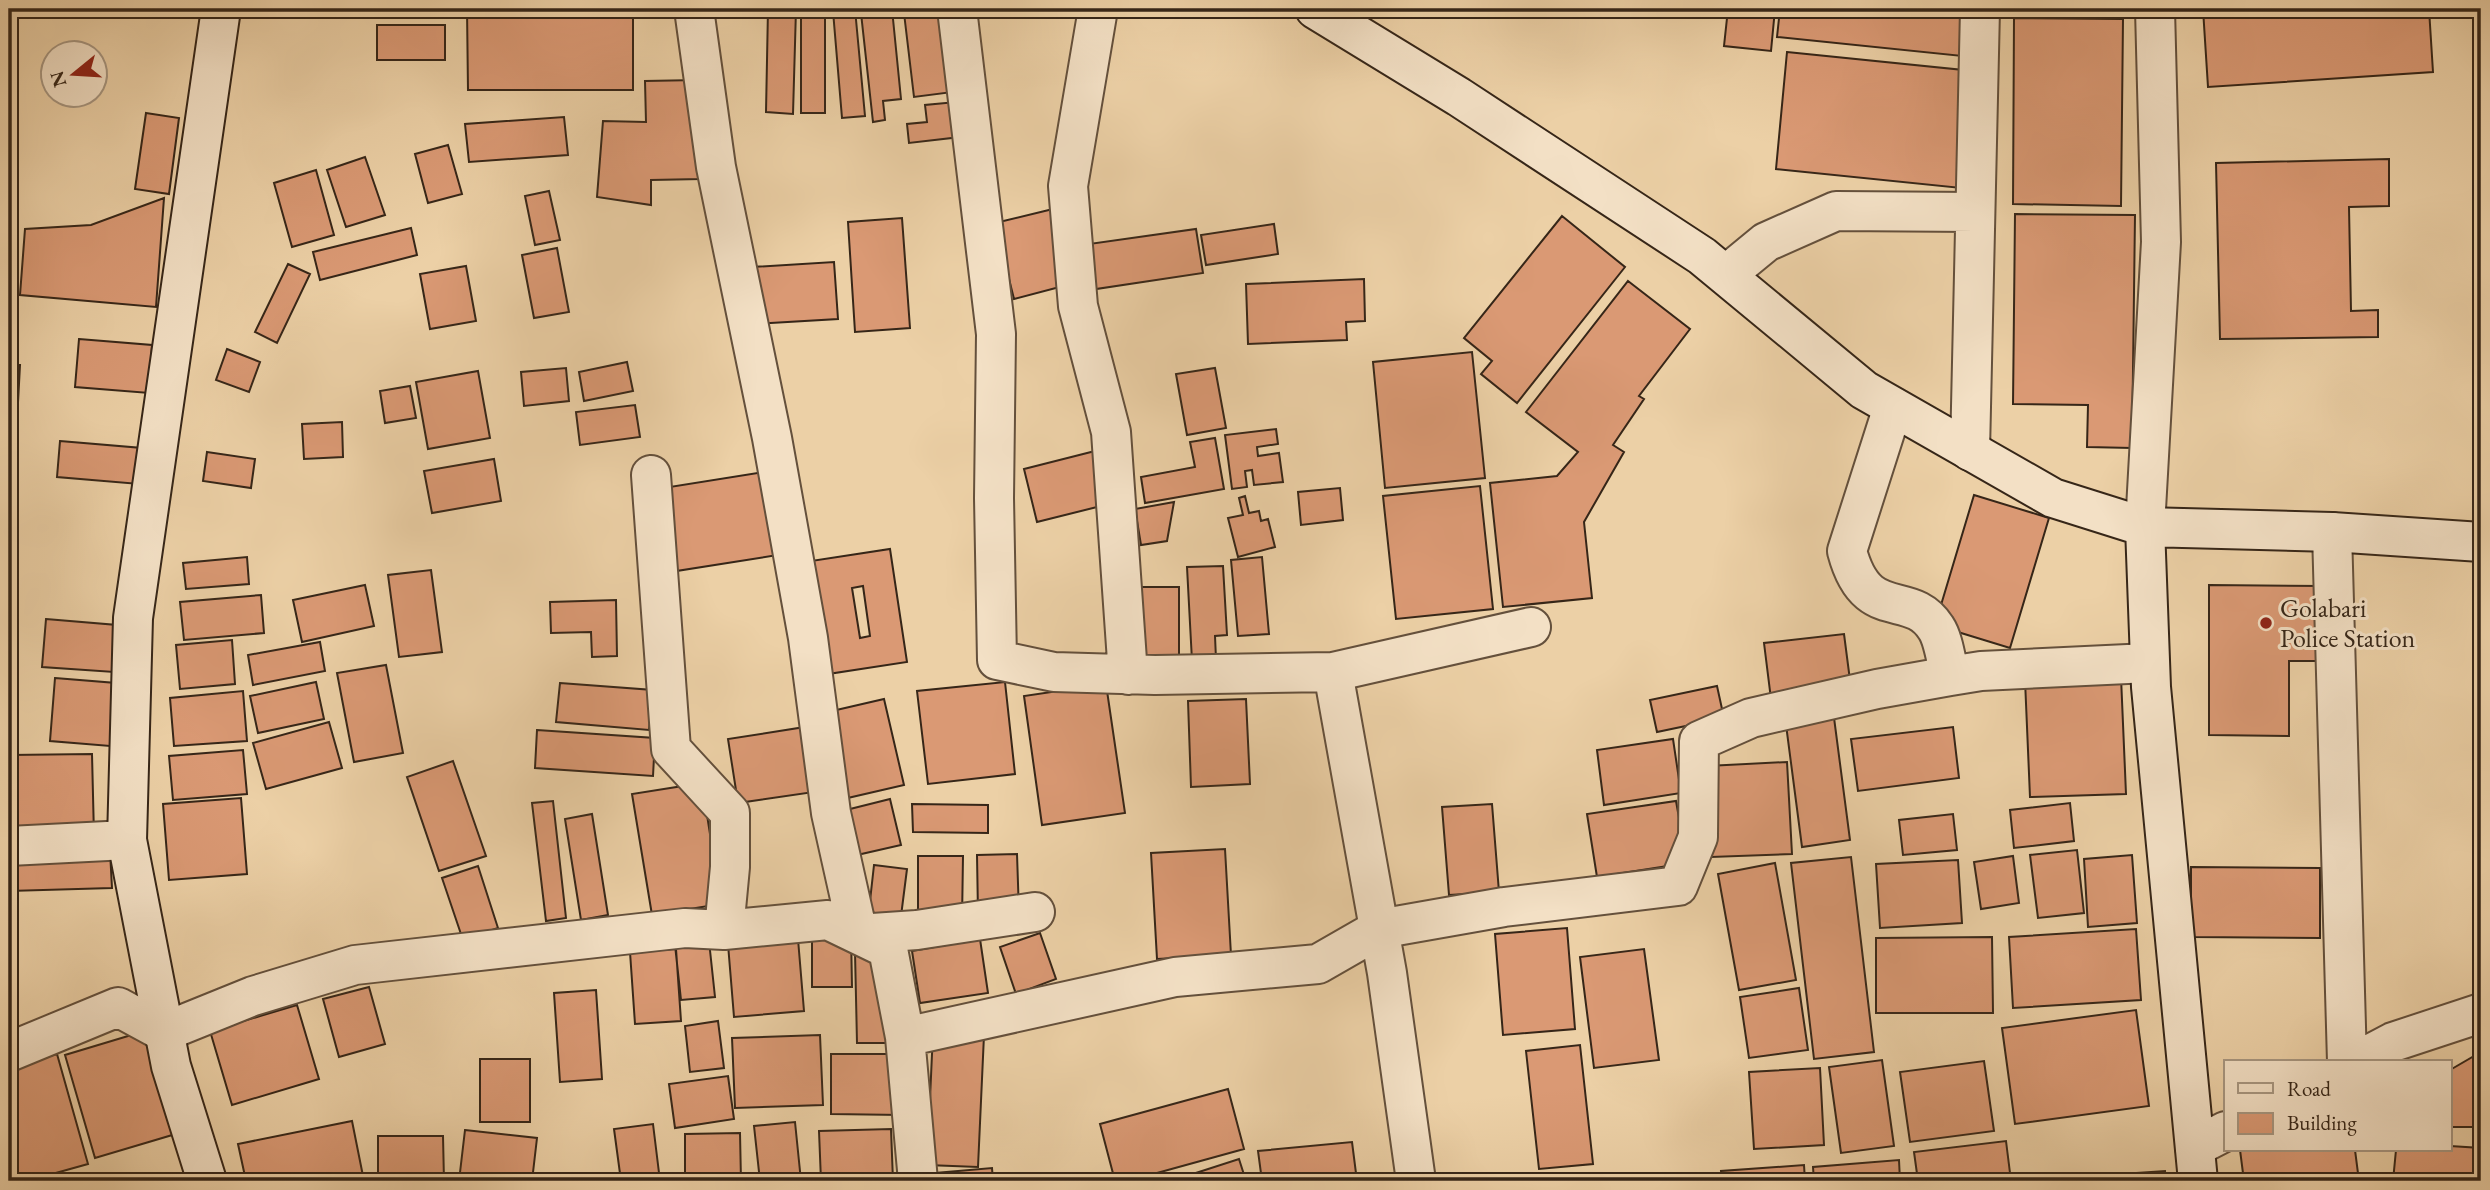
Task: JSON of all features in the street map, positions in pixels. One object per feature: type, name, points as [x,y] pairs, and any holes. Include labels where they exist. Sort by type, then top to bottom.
[{"type":"street","points":[[207,1181],[171,1066],[127,840],[133,618],[221,9]]},
{"type":"street","points":[[694,9],[716,167],[772,438],[808,638],[831,813],[858,934]]},
{"type":"street","points":[[957,9],[996,334],[994,498],[997,660],[1054,672],[1128,675],[1333,672],[1531,627]]},
{"type":"street","points":[[1098,9],[1068,186],[1077,306],[1111,432],[1128,675]]},
{"type":"street","points":[[1315,9],[1459,97],[1727,274],[1864,390],[2053,498],[2145,527],[2332,531],[2481,542]]},
{"type":"street","points":[[1970,451],[1980,9]]},
{"type":"street","points":[[2155,9],[2161,242],[2145,527],[2150,663],[2206,1153]]},
{"type":"street","points":[[1727,274],[1766,242],[1836,211],[1975,212]]},
{"type":"street","points":[[1893,407],[1847,551],[1853,575],[1868,593],[1884,602],[1918,611],[1936,628],[1950,676]]},
{"type":"street","points":[[650,475],[671,749],[730,813],[730,867],[724,930]]},
{"type":"street","points":[[2332,531],[2347,1060]]},
{"type":"street","points":[[905,1037],[1175,977],[1318,964],[1379,929],[1504,907],[1678,886],[1698,836],[1699,741],[1751,718],[1877,689],[1950,676],[1981,671],[2150,663]]},
{"type":"street","points":[[1333,672],[1379,929],[1416,1181]]},
{"type":"street","points":[[9,846],[127,840]]},
{"type":"street","points":[[858,934],[917,930],[1035,912]]},
{"type":"street","points":[[164,1032],[253,996],[355,965],[685,928],[724,930],[828,920],[888,949],[905,1037],[918,1181]]},
{"type":"street","points":[[9,1052],[117,1007],[164,1032]]},
{"type":"street","points":[[2359,1060],[2393,1042],[2481,1013]]},
{"type":"building","points":[[467,9],[633,9],[633,90],[468,90]]},
{"type":"building","points":[[768,9],[796,9],[793,114],[766,112]]},
{"type":"building","points":[[855,9],[865,116],[842,118],[833,11]]},
{"type":"building","points":[[892,9],[901,99],[883,101],[885,120],[873,122],[861,13]]},
{"type":"building","points":[[943,9],[953,92],[914,97],[904,13]]},
{"type":"building","points":[[1728,9],[1775,9],[1771,51],[1724,46]]},
{"type":"building","points":[[1780,9],[1967,9],[1962,56],[1777,37]]},
{"type":"building","points":[[2203,9],[2429,9],[2433,72],[2208,87]]},
{"type":"building","points":[[801,13],[825,13],[825,113],[801,113]]},
{"type":"building","points":[[2014,18],[2123,19],[2121,206],[2013,204]]},
{"type":"building","points":[[377,25],[445,25],[445,60],[377,60]]},
{"type":"building","points":[[1787,52],[1973,71],[1961,188],[1776,169]]},
{"type":"building","points":[[698,80],[701,179],[651,180],[651,205],[597,197],[603,121],[646,122],[645,81]]},
{"type":"building","points":[[956,102],[960,137],[909,143],[907,124],[927,122],[925,105]]},
{"type":"building","points":[[146,113],[179,118],[169,194],[135,189]]},
{"type":"building","points":[[564,117],[568,155],[469,162],[465,124]]},
{"type":"building","points":[[448,145],[462,194],[428,203],[415,154]]},
{"type":"building","points":[[365,157],[385,215],[346,227],[327,170]]},
{"type":"building","points":[[2389,159],[2389,206],[2349,207],[2351,311],[2378,310],[2378,337],[2220,339],[2216,163]]},
{"type":"building","points":[[316,170],[334,235],[292,247],[274,183]]},
{"type":"building","points":[[549,191],[560,240],[535,245],[525,196]]},
{"type":"building","points":[[164,198],[156,307],[20,295],[25,229],[91,225]]},
{"type":"building","points":[[1053,209],[1071,284],[1014,299],[995,223]]},
{"type":"building","points":[[2015,214],[2135,215],[2132,448],[2087,447],[2088,405],[2013,404]]},
{"type":"building","points":[[1562,216],[1625,267],[1517,403],[1481,374],[1492,361],[1464,338]]},
{"type":"building","points":[[902,218],[910,328],[855,332],[848,222]]},
{"type":"building","points":[[1274,224],[1278,254],[1206,265],[1201,235]]},
{"type":"building","points":[[411,228],[417,255],[320,280],[313,252]]},
{"type":"building","points":[[1196,229],[1203,273],[1096,289],[1089,244]]},
{"type":"building","points":[[557,248],[569,312],[534,318],[522,255]]},
{"type":"building","points":[[834,262],[838,319],[755,324],[752,267]]},
{"type":"building","points":[[288,264],[310,274],[277,343],[255,332]]},
{"type":"building","points":[[466,266],[476,321],[430,329],[420,274]]},
{"type":"building","points":[[1364,279],[1365,321],[1346,322],[1347,340],[1248,344],[1246,284]]},
{"type":"building","points":[[1628,281],[1690,329],[1639,396],[1644,399],[1613,445],[1624,452],[1584,522],[1592,598],[1503,607],[1490,483],[1557,476],[1578,452],[1526,412]]},
{"type":"building","points":[[79,339],[152,345],[149,393],[75,387]]},
{"type":"building","points":[[227,349],[260,362],[249,392],[216,380]]},
{"type":"building","points":[[1472,352],[1485,478],[1385,488],[1373,362]]},
{"type":"building","points":[[627,362],[633,391],[584,401],[579,372]]},
{"type":"building","points":[[9,365],[20,365],[15,458],[9,458]]},
{"type":"building","points":[[566,368],[569,401],[524,406],[521,372]]},
{"type":"building","points":[[1215,368],[1226,428],[1187,435],[1176,374]]},
{"type":"building","points":[[478,371],[490,438],[428,449],[416,382]]},
{"type":"building","points":[[410,386],[416,418],[385,423],[380,391]]},
{"type":"building","points":[[635,405],[640,437],[580,445],[576,412]]},
{"type":"building","points":[[342,422],[343,457],[304,459],[302,424]]},
{"type":"building","points":[[1276,429],[1278,444],[1257,447],[1258,456],[1279,453],[1283,482],[1254,485],[1252,470],[1245,471],[1247,487],[1232,489],[1225,435]]},
{"type":"building","points":[[1215,438],[1224,489],[1145,503],[1141,477],[1195,467],[1190,442]]},
{"type":"building","points":[[60,441],[142,448],[139,484],[57,477]]},
{"type":"building","points":[[1095,451],[1109,504],[1037,522],[1024,469]]},
{"type":"building","points":[[207,452],[255,459],[251,488],[203,481]]},
{"type":"building","points":[[494,459],[501,501],[432,513],[424,471]]},
{"type":"building","points":[[770,471],[784,554],[670,572],[657,489]]},
{"type":"building","points":[[1480,486],[1493,609],[1396,619],[1383,496]]},
{"type":"building","points":[[1340,488],[1343,520],[1301,525],[1298,492]]},
{"type":"building","points":[[1974,495],[2049,518],[2010,648],[1935,625]]},
{"type":"building","points":[[1245,496],[1249,513],[1259,511],[1261,521],[1268,519],[1275,547],[1238,557],[1228,518],[1243,515],[1239,498]]},
{"type":"building","points":[[1174,502],[1167,541],[1141,545],[1135,509]]},
{"type":"building","points":[[890,549],[907,662],[828,674],[811,561]],"holes":[[[863,586],[870,636],[860,638],[852,588]]]},
{"type":"building","points":[[247,557],[249,584],[186,589],[183,563]]},
{"type":"building","points":[[1262,557],[1269,634],[1238,636],[1231,560]]},
{"type":"building","points":[[1223,566],[1227,635],[1215,636],[1216,659],[1192,661],[1187,567]]},
{"type":"building","points":[[431,570],[442,652],[399,657],[388,575]]},
{"type":"building","points":[[365,585],[374,626],[302,642],[293,600]]},
{"type":"building","name":"Golabari Police Station","points":[[2209,585],[2323,586],[2323,661],[2289,661],[2289,736],[2209,735]]},
{"type":"building","points":[[1141,587],[1179,587],[1179,656],[1141,655]]},
{"type":"building","points":[[261,595],[264,633],[184,640],[180,602]]},
{"type":"building","points":[[616,600],[617,656],[592,657],[591,632],[551,633],[550,602]]},
{"type":"building","points":[[46,619],[117,625],[114,672],[42,667]]},
{"type":"building","points":[[1844,634],[1851,688],[1771,699],[1764,643]]},
{"type":"building","points":[[232,640],[235,684],[180,689],[176,645]]},
{"type":"building","points":[[320,642],[325,671],[253,685],[248,655]]},
{"type":"building","points":[[386,665],[403,753],[354,762],[337,673]]},
{"type":"building","points":[[2121,677],[2126,794],[2030,797],[2025,680]]},
{"type":"building","points":[[55,678],[116,683],[110,746],[50,741]]},
{"type":"building","points":[[316,682],[324,719],[258,733],[250,696]]},
{"type":"building","points":[[1005,682],[1015,774],[928,784],[917,691]]},
{"type":"building","points":[[560,683],[653,690],[649,730],[556,722]]},
{"type":"building","points":[[1106,684],[1125,813],[1042,825],[1024,696]]},
{"type":"building","points":[[1717,686],[1724,718],[1657,732],[1650,700]]},
{"type":"building","points":[[243,691],[247,741],[174,746],[170,698]]},
{"type":"building","points":[[884,699],[904,785],[839,800],[819,714]]},
{"type":"building","points":[[1246,699],[1250,784],[1191,787],[1188,701]]},
{"type":"building","points":[[1833,710],[1850,840],[1802,847],[1785,717]]},
{"type":"building","points":[[329,722],[342,768],[266,789],[253,743]]},
{"type":"building","points":[[805,727],[814,792],[738,803],[728,739]]},
{"type":"building","points":[[1953,727],[1959,778],[1858,791],[1851,739]]},
{"type":"building","points":[[537,730],[655,738],[653,776],[535,768]]},
{"type":"building","points":[[1673,739],[1681,793],[1604,805],[1597,750]]},
{"type":"building","points":[[243,750],[247,794],[173,800],[169,756]]},
{"type":"building","points":[[92,754],[94,836],[9,837],[9,755]]},
{"type":"building","points":[[453,761],[486,856],[439,871],[407,777]]},
{"type":"building","points":[[1787,762],[1792,854],[1711,857],[1707,766]]},
{"type":"building","points":[[702,783],[721,904],[652,915],[632,794]]},
{"type":"building","points":[[241,798],[247,874],[169,880],[163,804]]},
{"type":"building","points":[[890,799],[901,845],[857,855],[846,810]]},
{"type":"building","points":[[553,801],[566,918],[546,921],[532,803]]},
{"type":"building","points":[[1676,801],[1687,863],[1597,877],[1587,814]]},
{"type":"building","points":[[2070,803],[2074,841],[2014,848],[2010,810]]},
{"type":"building","points":[[912,804],[988,805],[988,833],[913,832]]},
{"type":"building","points":[[1492,804],[1499,892],[1449,895],[1442,807]]},
{"type":"building","points":[[592,814],[608,915],[581,920],[565,819]]},
{"type":"building","points":[[1953,814],[1957,850],[1903,855],[1899,820]]},
{"type":"building","points":[[1225,849],[1231,955],[1157,959],[1151,853]]},
{"type":"building","points":[[2077,850],[2084,913],[2038,918],[2030,855]]},
{"type":"building","points":[[110,851],[112,888],[9,891],[9,854]]},
{"type":"building","points":[[1017,854],[1019,913],[978,914],[977,855]]},
{"type":"building","points":[[2132,855],[2137,923],[2088,927],[2084,859]]},
{"type":"building","points":[[918,856],[963,856],[962,921],[918,921]]},
{"type":"building","points":[[2013,856],[2019,903],[1981,909],[1974,862]]},
{"type":"building","points":[[1851,857],[1874,1052],[1814,1059],[1791,863]]},
{"type":"building","points":[[1958,860],[1962,923],[1880,928],[1876,864]]},
{"type":"building","points":[[1775,863],[1796,980],[1739,990],[1718,874]]},
{"type":"building","points":[[874,865],[907,869],[900,924],[868,919]]},
{"type":"building","points":[[478,866],[498,928],[463,940],[442,878]]},
{"type":"building","points":[[2191,867],[2320,868],[2320,938],[2191,937]]},
{"type":"building","points":[[797,927],[804,1011],[734,1017],[727,932]]},
{"type":"building","points":[[1567,928],[1575,1029],[1503,1035],[1495,934]]},
{"type":"building","points":[[2136,929],[2141,1000],[2013,1008],[2009,937]]},
{"type":"building","points":[[1040,933],[1056,979],[1016,994],[1000,947]]},
{"type":"building","points":[[851,934],[852,987],[812,987],[812,935]]},
{"type":"building","points":[[1992,937],[1993,1013],[1876,1013],[1876,938]]},
{"type":"building","points":[[980,939],[988,993],[920,1003],[912,951]]},
{"type":"building","points":[[709,941],[715,997],[681,1000],[675,945]]},
{"type":"building","points":[[676,949],[681,1021],[635,1024],[630,952]]},
{"type":"building","points":[[1644,949],[1659,1060],[1594,1068],[1580,957]]},
{"type":"building","points":[[885,951],[888,1043],[857,1043],[855,952]]},
{"type":"building","points":[[369,987],[385,1044],[339,1057],[323,999]]},
{"type":"building","points":[[1799,988],[1808,1050],[1749,1058],[1740,997]]},
{"type":"building","points":[[596,990],[602,1079],[560,1082],[554,993]]},
{"type":"building","points":[[297,1005],[319,1079],[232,1105],[210,1031]]},
{"type":"building","points":[[2136,1010],[2149,1106],[2015,1124],[2002,1028]]},
{"type":"building","points":[[718,1021],[724,1068],[690,1072],[685,1026]]},
{"type":"building","points":[[148,1030],[179,1133],[95,1158],[65,1055]]},
{"type":"building","points":[[933,1032],[984,1035],[978,1167],[927,1165]]},
{"type":"building","points":[[820,1035],[823,1105],[735,1108],[732,1038]]},
{"type":"building","points":[[1580,1045],[1593,1164],[1539,1169],[1526,1051]]},
{"type":"building","points":[[2481,1052],[2481,1127],[2452,1127],[2452,1069]]},
{"type":"building","points":[[57,1054],[88,1164],[27,1181],[11,1181],[9,1067]]},
{"type":"building","points":[[831,1054],[902,1054],[902,1115],[831,1114]]},
{"type":"building","points":[[480,1059],[530,1059],[530,1122],[480,1122]]},
{"type":"building","points":[[1882,1060],[1894,1146],[1841,1153],[1829,1067]]},
{"type":"building","points":[[1984,1061],[1994,1131],[1910,1142],[1900,1072]]},
{"type":"building","points":[[1820,1068],[1824,1145],[1754,1149],[1749,1072]]},
{"type":"building","points":[[728,1076],[734,1119],[675,1128],[669,1084]]},
{"type":"building","points":[[1228,1089],[1244,1149],[1128,1181],[1115,1181],[1100,1124]]},
{"type":"building","points":[[352,1121],[364,1181],[246,1181],[238,1144]]},
{"type":"building","points":[[795,1122],[801,1181],[760,1181],[754,1126]]},
{"type":"building","points":[[653,1124],[660,1181],[621,1181],[614,1129]]},
{"type":"building","points":[[891,1129],[893,1181],[821,1181],[819,1131]]},
{"type":"building","points":[[465,1130],[537,1138],[532,1181],[459,1181]]},
{"type":"building","points":[[740,1133],[741,1181],[685,1181],[685,1134]]},
{"type":"building","points":[[378,1136],[443,1136],[444,1181],[378,1181]]},
{"type":"building","points":[[2006,1141],[2011,1181],[1918,1181],[1914,1152]]},
{"type":"building","points":[[1352,1142],[1357,1181],[1262,1181],[1258,1151]]},
{"type":"building","points":[[2452,1146],[2481,1148],[2481,1181],[2393,1181],[2396,1152],[2452,1152]]},
{"type":"building","points":[[2240,1152],[2355,1152],[2359,1181],[2244,1181]]},
{"type":"building","points":[[1239,1159],[1246,1181],[1171,1181]]},
{"type":"building","points":[[1899,1160],[1900,1181],[1814,1181],[1813,1167]]},
{"type":"building","points":[[1804,1165],[1805,1181],[1722,1181],[1721,1171]]},
{"type":"building","points":[[992,1168],[993,1181],[924,1181],[924,1174]]},
{"type":"building","points":[[2165,1171],[2166,1181],[2018,1181]]},
{"type":"place","name":"Golabari Police Station","points":[[2266,623]]}]
